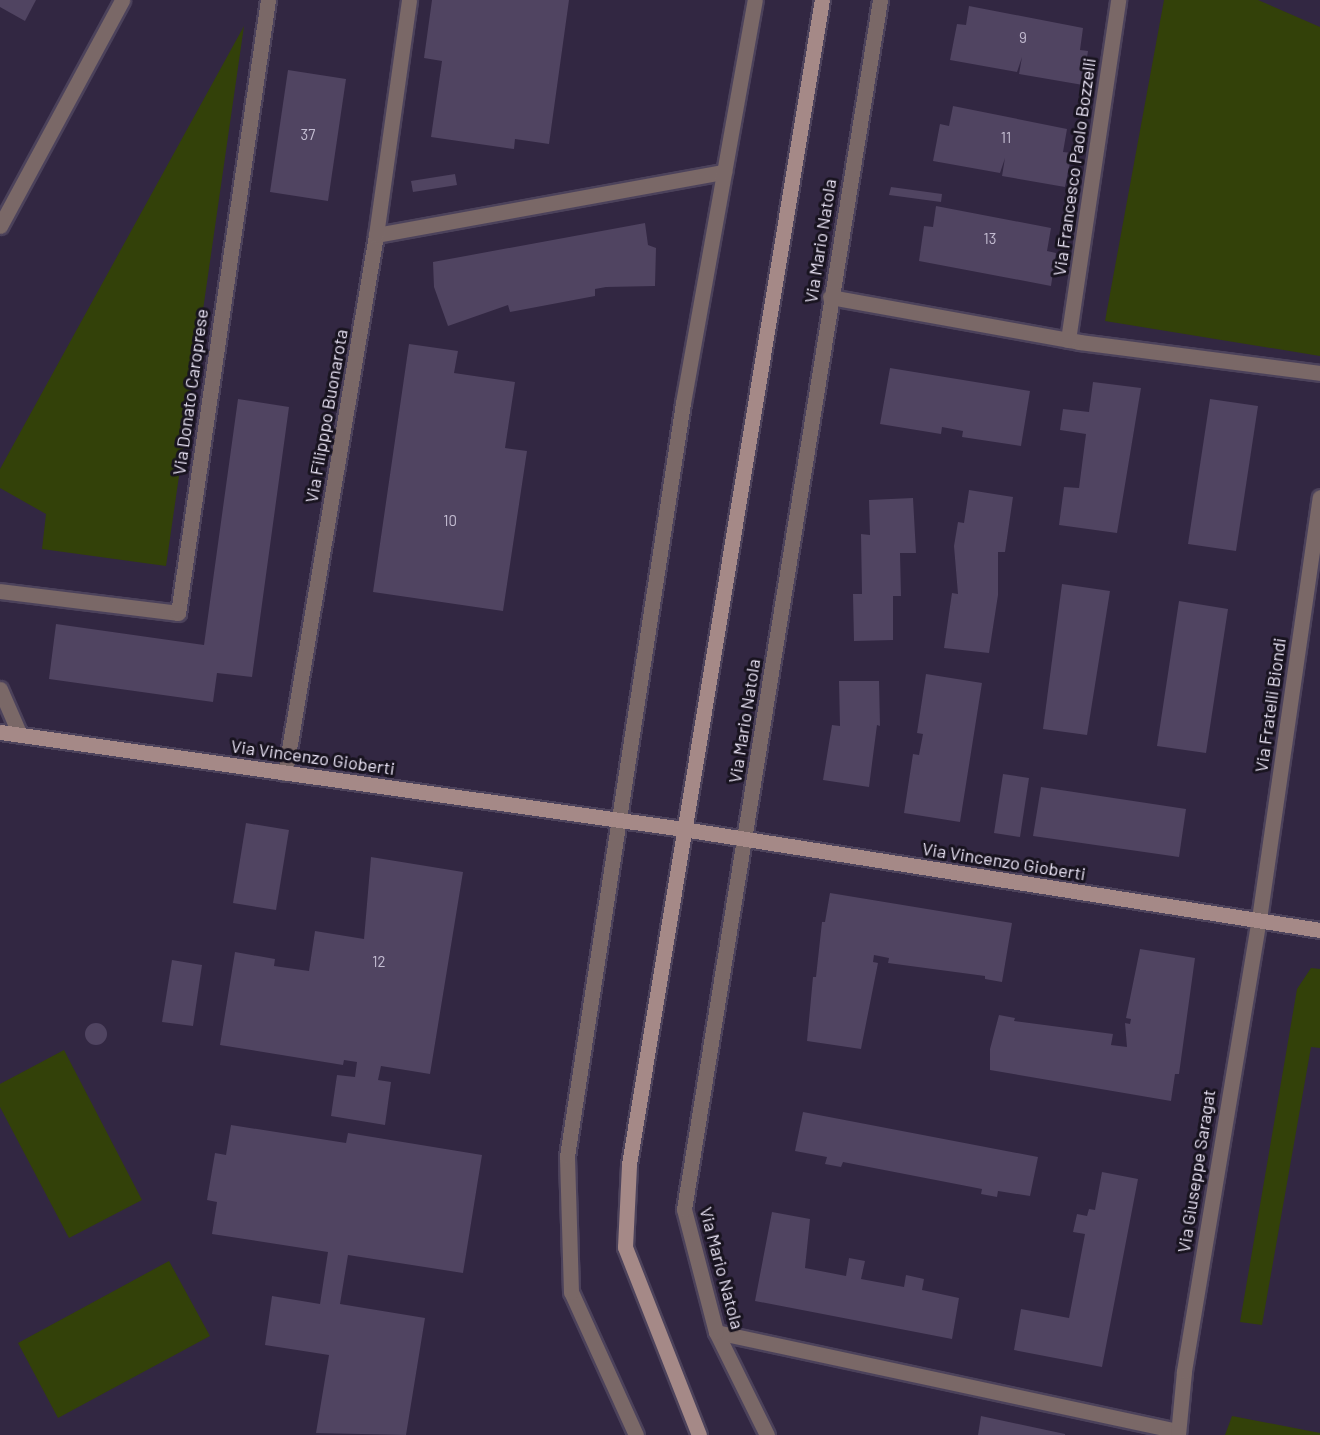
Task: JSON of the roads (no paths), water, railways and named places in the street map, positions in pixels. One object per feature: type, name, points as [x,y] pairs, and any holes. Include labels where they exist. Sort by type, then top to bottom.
[{"type":"street","points":[[0,226],[122,0]]},
{"type":"street","name":"Via Donato Caroprese","points":[[0,591],[178,613],[268,0]]},
{"type":"street","name":"Via Filipppo Buonarota","points":[[285,773],[376,235],[409,0]]},
{"type":"street","points":[[636,1435],[572,1292],[567,1156],[680,425],[755,0]]},
{"type":"street","name":"Via Mario Natola","points":[[699,1435],[625,1247],[629,1164],[822,0]]},
{"type":"street","name":"Via Mario Natola","points":[[767,1435],[717,1332],[684,1209],[830,297],[880,0]]},
{"type":"street","name":"Via Francesco Paolo Bozzelli","points":[[1068,340],[1118,0]]},
{"type":"street","points":[[376,235],[724,172]]},
{"type":"street","points":[[830,297],[1068,340],[1320,373]]},
{"type":"street","name":"Via Fratelli Biondi","points":[[1259,919],[1320,497]]},
{"type":"street","points":[[0,689],[20,735]]},
{"type":"street","name":"Via Vincenzo Gioberti","points":[[0,732],[683,829],[744,841],[1320,930]]},
{"type":"street","name":"Via Giuseppe Saragat","points":[[717,1332],[1177,1433],[1259,919]]}]
